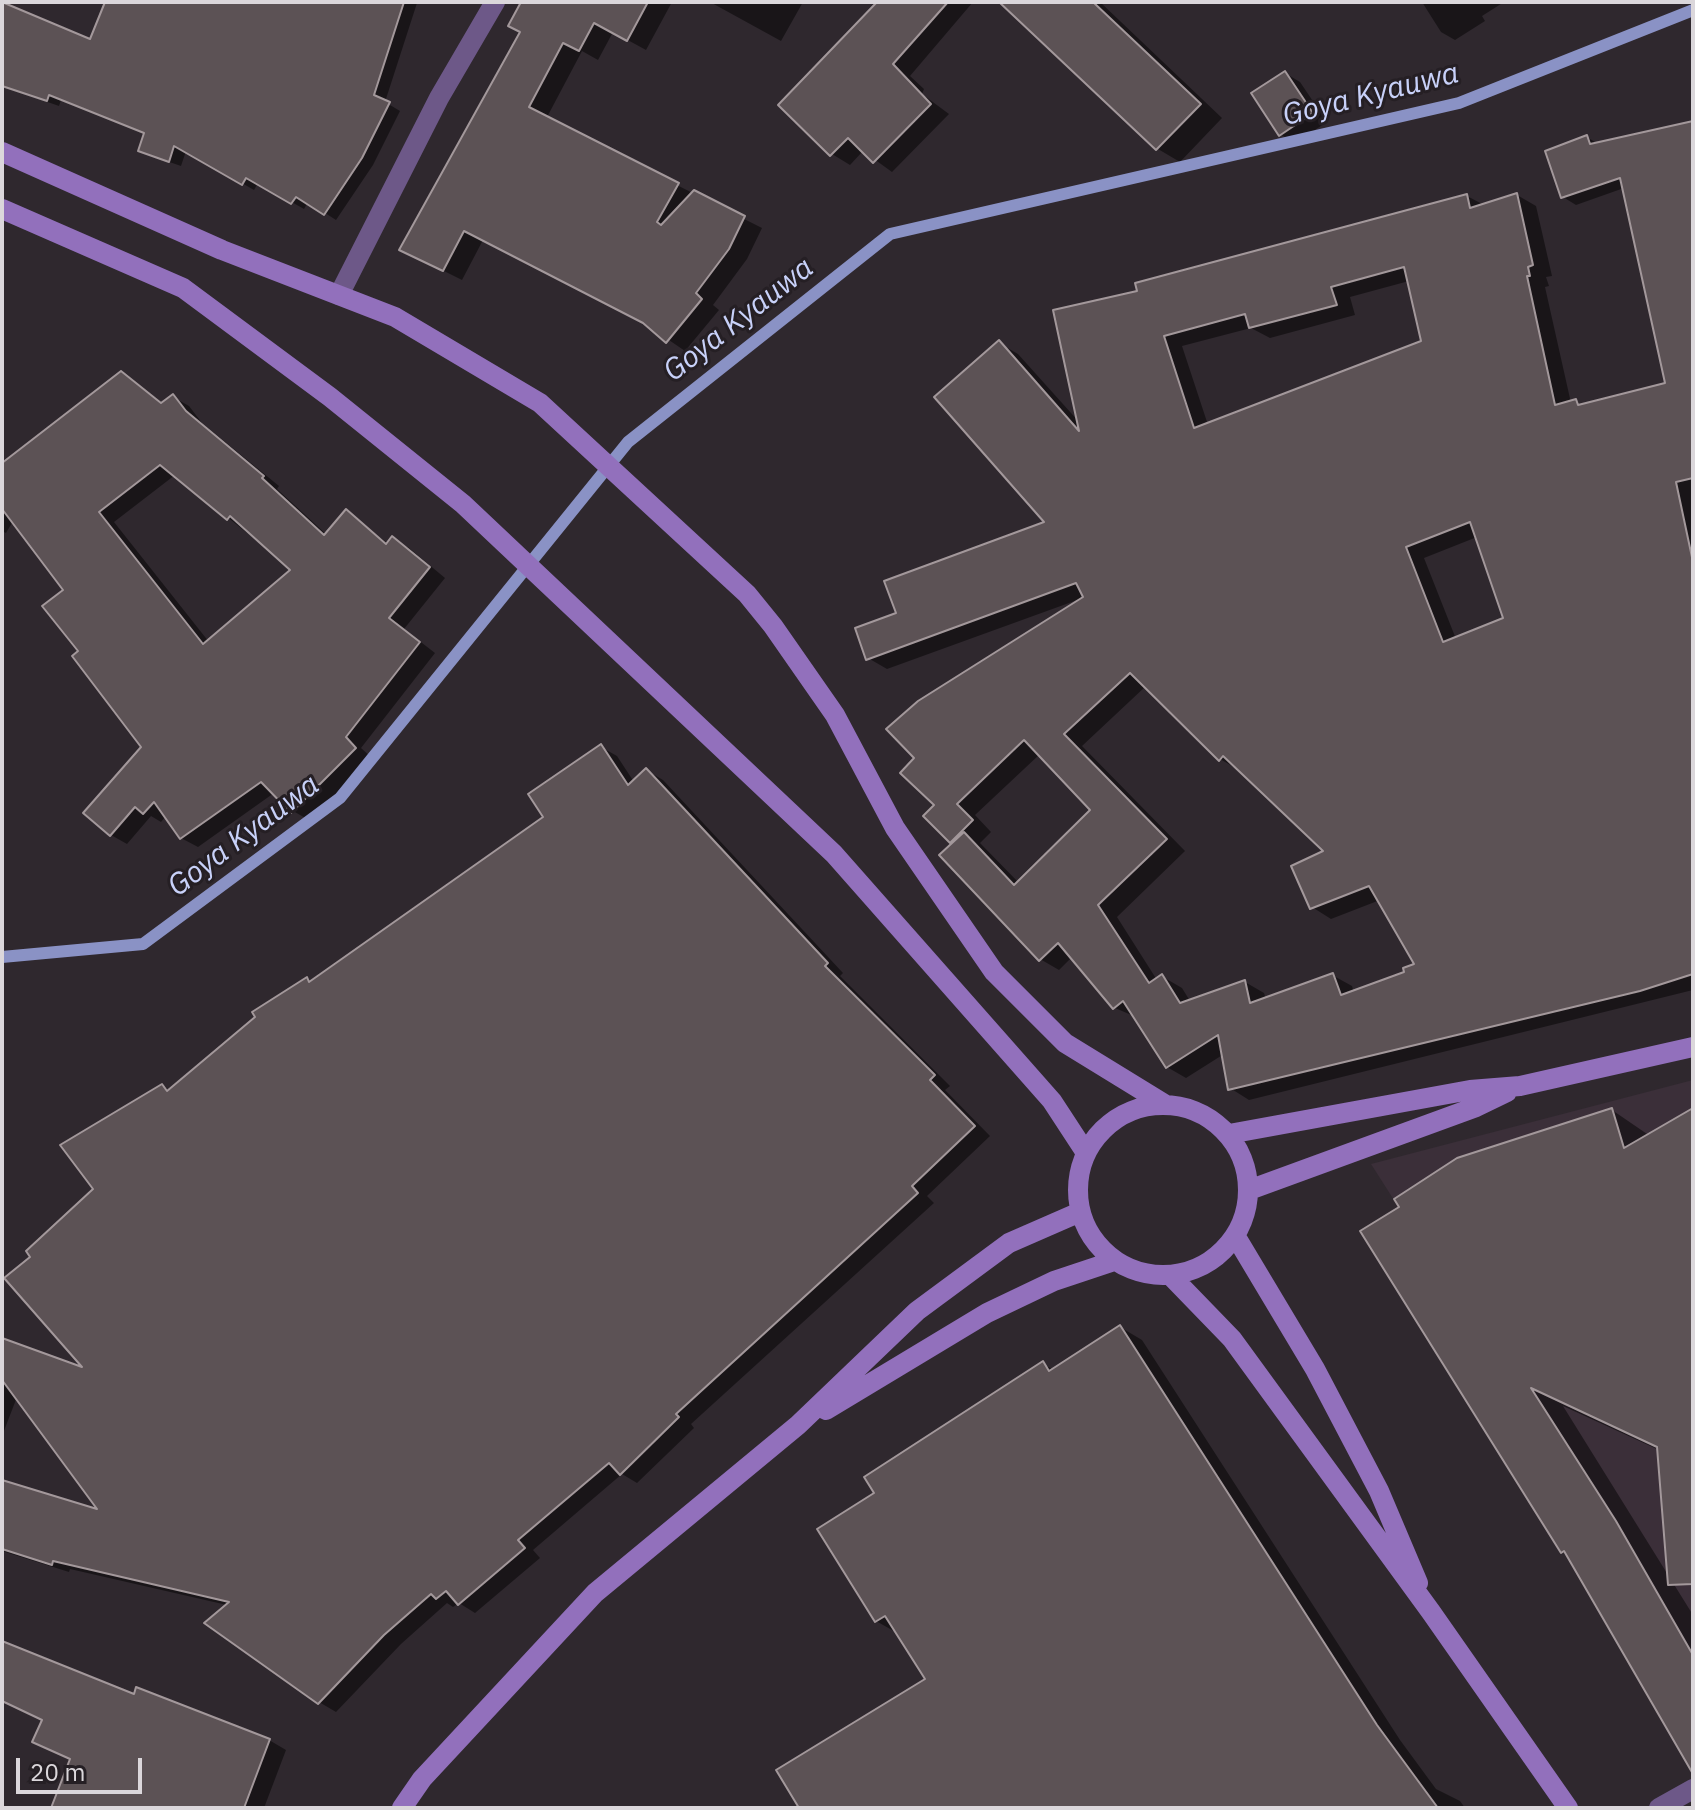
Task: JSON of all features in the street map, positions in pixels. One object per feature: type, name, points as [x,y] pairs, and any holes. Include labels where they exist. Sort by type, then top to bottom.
[{"type":"main road","points":[[2,152],[222,250],[395,317],[540,403],[747,594],[835,715],[895,828],[994,972],[1065,1043],[1166,1105]]},
{"type":"main road","points":[[2,209],[183,288],[330,397],[463,504],[646,673],[834,854],[1052,1101],[1086,1153]]},
{"type":"main road","points":[[1229,1134],[1470,1090],[1520,1086],[1693,1047]]},
{"type":"main road","points":[[1249,1190],[1476,1107],[1520,1086]]},
{"type":"main road","points":[[1166,1105],[1200,1112],[1229,1134],[1244,1160],[1249,1190],[1246,1215],[1236,1237],[1208,1264],[1171,1276],[1142,1274],[1114,1261],[1093,1240],[1080,1212],[1078,1182],[1086,1153],[1100,1133],[1119,1117],[1141,1108],[1166,1105]]},
{"type":"main road","points":[[402,1808],[422,1779],[595,1593],[798,1425],[917,1311],[1009,1243],[1080,1212]]},
{"type":"main road","points":[[1236,1237],[1315,1369],[1372,1477],[1431,1612]]},
{"type":"main road","points":[[798,1425],[987,1313],[1054,1281],[1114,1261]]},
{"type":"main road","points":[[1171,1276],[1232,1339],[1431,1612],[1568,1808]]},
{"type":"street","points":[[339,295],[439,98],[495,2]]},
{"type":"street","points":[[1659,1808],[1693,1789]]},
{"type":"shaded area","points":[[1693,1080],[1693,1668],[1371,1164]]},
{"type":"building","points":[[2,2],[90,39],[105,2],[404,2],[374,95],[390,102],[362,158],[324,215],[296,197],[291,204],[246,178],[242,185],[174,146],[169,162],[138,151],[144,133],[49,95],[47,101],[2,86]]},
{"type":"building","points":[[521,2],[648,2],[627,41],[594,23],[579,51],[563,43],[529,107],[679,183],[657,222],[661,225],[694,190],[745,216],[729,249],[696,293],[702,299],[666,343],[643,323],[464,231],[443,271],[399,250],[520,32],[508,26]]},
{"type":"building","points":[[877,2],[948,2],[893,64],[931,104],[873,163],[848,138],[830,156],[778,105]]},
{"type":"building","points":[[999,2],[1093,2],[1201,104],[1156,150]]},
{"type":"building","points":[[1285,71],[1313,113],[1279,136],[1251,93]]},
{"type":"building","points":[[1693,121],[1693,478],[1676,482],[1693,562],[1693,974],[1640,991],[1228,1090],[1218,1035],[1166,1068],[1123,1001],[1113,1009],[1058,943],[1039,961],[939,855],[964,832],[1014,885],[1090,810],[1024,740],[957,804],[973,820],[950,843],[923,816],[934,805],[900,773],[914,758],[886,729],[918,701],[1083,597],[1076,583],[866,660],[855,628],[896,613],[884,581],[1044,522],[934,397],[999,340],[1079,431],[1053,310],[1137,291],[1135,283],[1467,194],[1470,208],[1517,193],[1533,265],[1528,267],[1530,276],[1527,276],[1555,405],[1576,399],[1578,405],[1665,383],[1620,178],[1561,198],[1545,151],[1587,135],[1590,144]],"holes":[[[1404,267],[1421,341],[1194,428],[1164,336],[1245,314],[1249,328],[1337,305],[1331,287]],[[1470,522],[1503,618],[1443,642],[1406,547]],[[1130,673],[1219,761],[1223,756],[1323,851],[1291,866],[1310,909],[1369,886],[1414,964],[1403,968],[1404,972],[1341,995],[1333,973],[1250,1003],[1245,980],[1180,1003],[1162,974],[1149,983],[1098,905],[1167,839],[1064,734]]]},
{"type":"building","points":[[121,371],[161,403],[173,394],[186,411],[264,476],[262,478],[324,535],[346,509],[386,544],[392,536],[430,567],[389,618],[420,642],[346,737],[356,748],[291,813],[261,782],[180,839],[154,802],[143,814],[135,807],[110,836],[83,813],[141,747],[72,656],[78,651],[42,606],[63,590],[2,509],[2,463]],"holes":[[[160,465],[227,520],[230,516],[290,570],[203,644],[99,512]]]},
{"type":"building","points":[[601,744],[628,785],[646,768],[828,963],[825,966],[935,1075],[930,1080],[975,1126],[912,1186],[918,1193],[676,1414],[679,1417],[620,1475],[609,1463],[518,1540],[525,1548],[458,1605],[446,1591],[436,1599],[431,1594],[384,1635],[318,1704],[204,1623],[229,1602],[53,1561],[52,1565],[2,1549],[2,1480],[97,1509],[2,1380],[2,1338],[82,1367],[4,1278],[30,1257],[26,1251],[93,1189],[60,1145],[162,1084],[167,1091],[255,1017],[252,1012],[307,977],[309,982],[543,817],[528,794]]},
{"type":"building","points":[[1612,1108],[1624,1148],[1693,1108],[1693,1584],[1668,1585],[1657,1447],[1531,1388],[1616,1521],[1693,1655],[1693,1774],[1564,1551],[1561,1553],[1360,1231],[1399,1207],[1394,1199],[1457,1158]]},
{"type":"building","points":[[1120,1325],[1377,1725],[1438,1808],[799,1808],[776,1770],[925,1679],[885,1616],[875,1622],[817,1529],[874,1493],[864,1477],[1043,1361],[1049,1371]]},
{"type":"building","points":[[2,1641],[134,1694],[136,1687],[270,1739],[244,1808],[51,1808],[70,1759],[32,1742],[42,1720],[2,1701]]},
{"type":"waterway","name":"Goya Kyauwa","points":[[2,957],[143,944],[340,798],[628,442],[890,234],[1459,103],[1693,10]]}]
